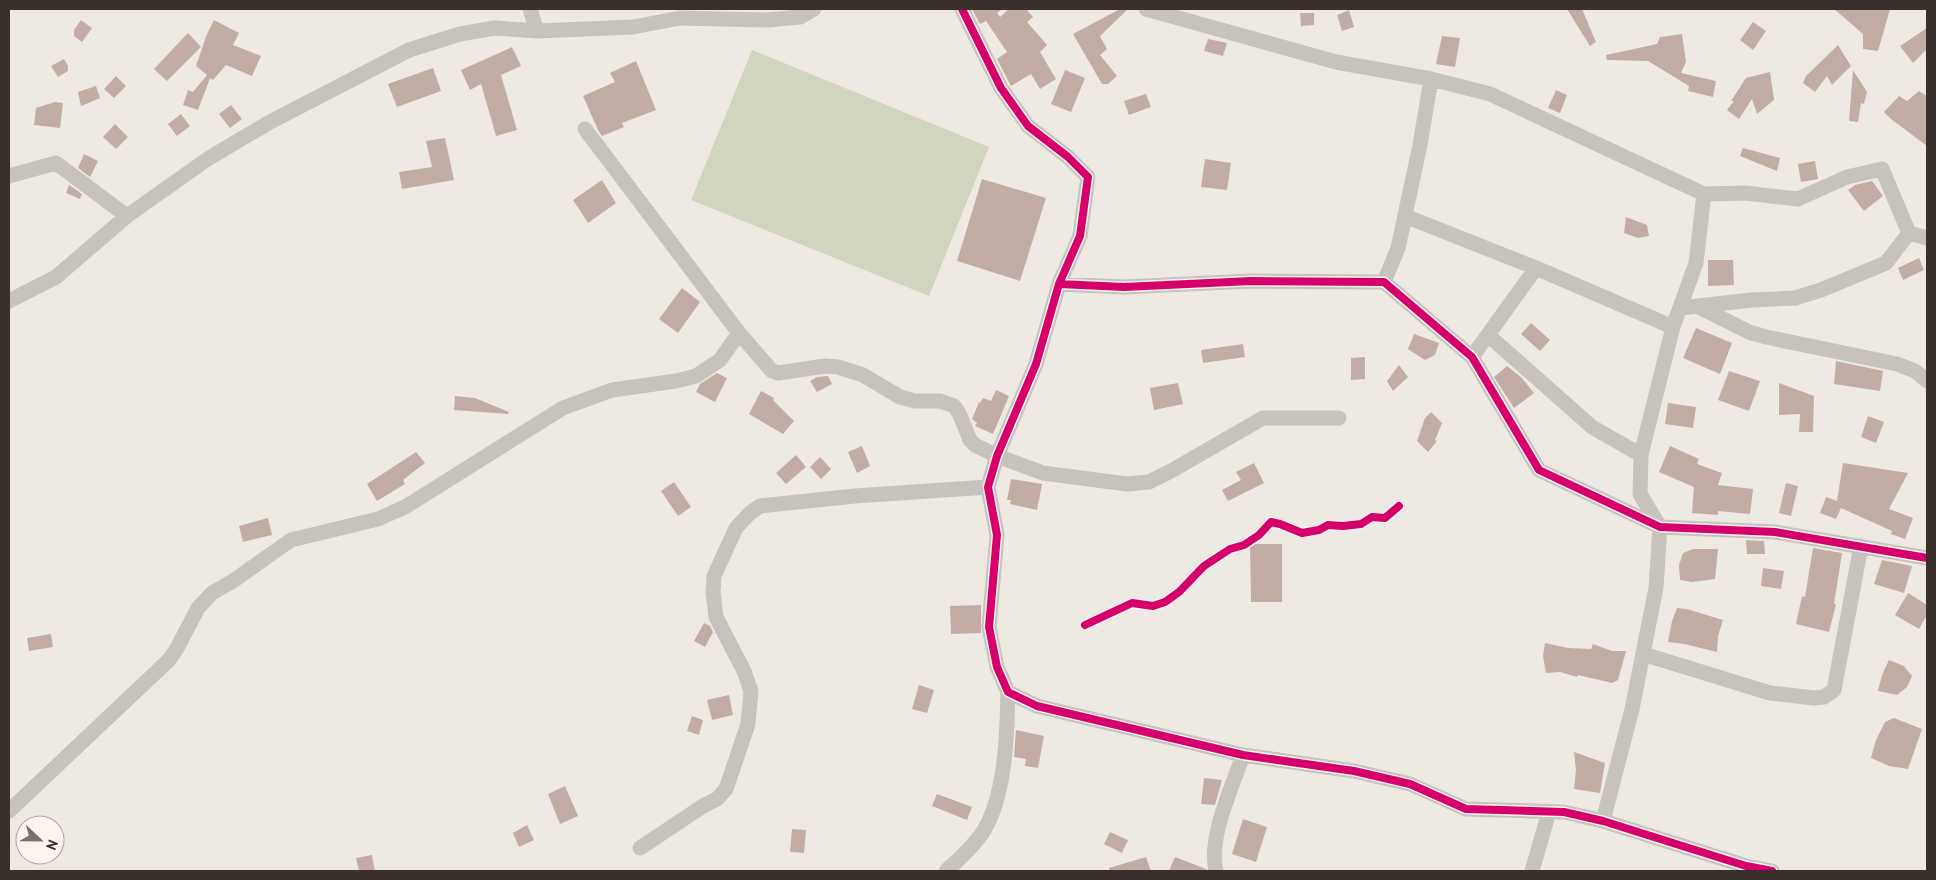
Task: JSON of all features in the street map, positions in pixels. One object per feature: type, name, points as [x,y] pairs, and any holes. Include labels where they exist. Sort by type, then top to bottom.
[{"type":"street","points":[[530,9],[537,31]]},
{"type":"street","points":[[9,301],[56,276],[126,216],[210,158],[270,122],[409,50],[460,34],[495,28],[537,31],[633,27],[680,18],[767,20],[800,17],[814,9]]},
{"type":"street","points":[[946,871],[972,847],[983,832],[992,814],[1007,738],[1008,692],[997,667],[989,628],[997,535],[988,488],[997,456],[1036,364],[1059,284],[1080,236],[1088,177],[1068,157],[1028,126],[1000,88],[962,9]]},
{"type":"street","points":[[1146,9],[1336,62],[1431,79],[1490,94],[1704,194],[1745,193],[1798,199],[1847,177],[1882,169],[1908,234]]},
{"type":"street","points":[[1384,282],[1398,248],[1431,79]]},
{"type":"street","points":[[585,129],[739,333],[772,371],[778,373],[825,366],[838,367],[863,375],[900,397],[915,401],[940,401],[954,406],[959,413],[970,440],[975,446],[997,456],[1043,473],[1127,484],[1149,482],[1263,418],[1339,418]]},
{"type":"street","points":[[9,176],[56,163],[126,216]]},
{"type":"street","points":[[1603,821],[1632,709],[1656,588],[1660,527],[1640,494],[1641,455],[1673,327],[1696,263],[1704,194]]},
{"type":"street","points":[[1405,216],[1536,268],[1673,327]]},
{"type":"street","points":[[1908,234],[1927,238]]},
{"type":"street","points":[[1680,308],[1752,300],[1794,298],[1821,290],[1886,263],[1908,234]]},
{"type":"street","points":[[1472,357],[1536,268]]},
{"type":"street","points":[[1059,284],[1124,286],[1251,281],[1384,282],[1472,357],[1539,470],[1660,527],[1775,532],[1927,558]]},
{"type":"street","points":[[1697,306],[1758,334],[1897,364],[1915,371],[1927,381]]},
{"type":"street","points":[[9,811],[169,660],[198,608],[212,593],[233,581],[291,540],[378,519],[406,507],[563,408],[612,390],[676,381],[696,376],[720,360],[739,333]]},
{"type":"street","points":[[1488,335],[1592,427],[1641,455]]},
{"type":"street","points":[[640,848],[703,806],[717,799],[726,789],[748,724],[751,691],[744,671],[716,618],[713,592],[714,576],[736,528],[750,513],[760,506],[855,496],[988,488]]},
{"type":"street","points":[[1643,654],[1770,693],[1814,698],[1824,697],[1834,690],[1861,546]]},
{"type":"street","points":[[1008,692],[1037,706],[1243,755],[1354,771],[1410,784],[1466,809],[1564,812],[1603,821],[1746,866],[1772,871]]},
{"type":"street","points":[[1216,871],[1213,860],[1215,838],[1243,755]]},
{"type":"street","points":[[1532,871],[1549,812]]},
{"type":"green space","points":[[752,50],[989,147],[929,296],[691,200]]},
{"type":"building","points":[[972,9],[1002,9],[997,13],[1000,17],[1009,9],[1026,9],[1033,17],[1027,22],[1047,45],[1040,52],[1056,79],[1040,89],[1031,74],[1011,86],[997,59],[1007,52],[986,21],[980,24]]},
{"type":"building","points":[[1120,9],[1128,9],[1100,36],[1107,49],[1100,55],[1117,76],[1108,84],[1102,84],[1073,34]]},
{"type":"building","points":[[1567,9],[1582,9],[1596,42],[1590,46]]},
{"type":"building","points":[[1834,9],[1890,9],[1878,51],[1863,49],[1863,34]]},
{"type":"building","points":[[1349,10],[1354,27],[1342,31],[1337,15]]},
{"type":"building","points":[[1300,13],[1314,13],[1314,25],[1301,26]]},
{"type":"building","points":[[81,20],[92,28],[82,42],[74,36],[74,30]]},
{"type":"building","points":[[214,20],[239,33],[233,45],[261,56],[252,76],[226,65],[213,80],[210,78],[198,110],[183,105],[188,90],[193,92],[207,75],[196,66]]},
{"type":"building","points":[[1753,22],[1766,31],[1753,50],[1740,40]]},
{"type":"building","points":[[1927,28],[1927,49],[1913,63],[1900,46]]},
{"type":"building","points":[[188,33],[201,47],[167,81],[154,69]]},
{"type":"building","points":[[1682,34],[1686,62],[1681,73],[1716,81],[1713,97],[1688,91],[1689,86],[1648,61],[1607,60],[1606,55],[1657,44],[1660,37]]},
{"type":"building","points":[[1442,36],[1460,38],[1455,67],[1436,64]]},
{"type":"building","points":[[1208,39],[1227,43],[1223,56],[1204,51]]},
{"type":"building","points":[[1838,45],[1851,66],[1832,85],[1827,76],[1815,92],[1803,83],[1806,76]]},
{"type":"building","points":[[512,47],[521,66],[501,75],[517,130],[496,136],[481,84],[470,90],[461,70]]},
{"type":"building","points":[[64,59],[68,66],[68,71],[58,77],[51,66]]},
{"type":"building","points":[[636,61],[656,110],[622,123],[624,127],[602,136],[583,96],[615,82],[610,73]]},
{"type":"building","points":[[433,68],[441,91],[397,107],[388,84]]},
{"type":"building","points":[[1065,70],[1085,78],[1071,112],[1051,104]]},
{"type":"building","points":[[1853,70],[1867,92],[1864,104],[1861,103],[1858,122],[1849,121]]},
{"type":"building","points":[[1770,72],[1774,100],[1757,114],[1752,99],[1739,119],[1727,110],[1746,78]]},
{"type":"building","points":[[116,76],[126,86],[114,98],[104,89]]},
{"type":"building","points":[[96,86],[100,98],[81,106],[78,92]]},
{"type":"building","points":[[1556,90],[1567,95],[1560,113],[1548,108]]},
{"type":"building","points":[[1919,91],[1927,96],[1927,146],[1884,112],[1899,96],[1907,101]]},
{"type":"building","points":[[1146,94],[1151,107],[1129,115],[1124,101]]},
{"type":"building","points":[[55,102],[63,103],[60,128],[34,125],[36,108]]},
{"type":"building","points":[[231,105],[242,119],[230,128],[219,114]]},
{"type":"building","points":[[181,114],[190,126],[177,136],[168,124]]},
{"type":"building","points":[[115,124],[128,137],[116,149],[103,137]]},
{"type":"building","points":[[445,138],[454,180],[402,189],[399,172],[432,167],[426,141]]},
{"type":"building","points":[[1743,148],[1780,158],[1777,171],[1740,156]]},
{"type":"building","points":[[84,154],[98,161],[90,177],[78,168]]},
{"type":"building","points":[[1205,159],[1231,163],[1227,190],[1201,187]]},
{"type":"building","points":[[1815,161],[1818,179],[1801,182],[1798,164]]},
{"type":"building","points":[[982,179],[1046,198],[1020,281],[957,261]]},
{"type":"building","points":[[602,180],[616,203],[588,223],[573,200]]},
{"type":"building","points":[[1872,181],[1883,196],[1864,211],[1848,190],[1855,185]]},
{"type":"building","points":[[69,185],[82,194],[80,199],[66,193]]},
{"type":"building","points":[[1626,217],[1647,225],[1649,236],[1638,238],[1624,233]]},
{"type":"building","points":[[1919,258],[1924,270],[1903,280],[1898,268]]},
{"type":"building","points":[[1708,260],[1733,260],[1734,285],[1708,286]]},
{"type":"building","points":[[682,288],[700,302],[678,333],[659,319]]},
{"type":"building","points":[[1531,323],[1550,340],[1540,351],[1521,334]]},
{"type":"building","points":[[1696,328],[1732,343],[1720,374],[1683,358]]},
{"type":"building","points":[[1414,334],[1439,343],[1435,355],[1425,360],[1408,349]]},
{"type":"building","points":[[1243,344],[1245,357],[1203,363],[1201,350]]},
{"type":"building","points":[[1365,357],[1365,379],[1351,380],[1351,358]]},
{"type":"building","points":[[1836,361],[1883,371],[1880,391],[1834,384]]},
{"type":"building","points":[[1399,365],[1408,377],[1393,391],[1387,381]]},
{"type":"building","points":[[1507,366],[1521,377],[1534,393],[1514,408],[1494,377]]},
{"type":"building","points":[[1729,371],[1760,381],[1749,411],[1718,400]]},
{"type":"building","points":[[717,373],[727,378],[715,402],[696,392],[700,384]]},
{"type":"building","points":[[828,376],[832,384],[817,392],[810,381],[817,377]]},
{"type":"building","points":[[1178,383],[1183,404],[1154,410],[1150,388]]},
{"type":"building","points":[[1779,383],[1814,396],[1813,432],[1799,432],[1800,414],[1779,415]]},
{"type":"building","points":[[996,390],[1009,396],[993,434],[975,426],[977,423],[972,419],[979,402],[983,398],[991,401]]},
{"type":"building","points":[[761,391],[774,398],[773,400],[794,421],[783,434],[749,414]]},
{"type":"building","points":[[455,396],[475,398],[509,412],[508,414],[454,410]]},
{"type":"building","points":[[1668,403],[1696,407],[1693,428],[1665,424]]},
{"type":"building","points":[[1431,412],[1442,423],[1435,440],[1437,441],[1428,452],[1417,441],[1425,418]]},
{"type":"building","points":[[1868,416],[1884,422],[1876,443],[1861,437]]},
{"type":"building","points":[[862,446],[870,466],[857,473],[848,452]]},
{"type":"building","points":[[1670,446],[1699,459],[1697,464],[1722,473],[1718,485],[1753,489],[1750,514],[1718,511],[1718,515],[1692,513],[1694,487],[1659,472]]},
{"type":"building","points":[[416,452],[425,463],[403,480],[405,484],[377,501],[367,484]]},
{"type":"building","points":[[796,455],[806,467],[786,484],[776,473]]},
{"type":"building","points":[[820,457],[831,469],[821,479],[810,467]]},
{"type":"building","points":[[1254,463],[1264,483],[1228,501],[1222,490],[1241,480],[1236,472]]},
{"type":"building","points":[[1843,463],[1908,473],[1889,509],[1913,518],[1905,539],[1891,534],[1892,531],[1841,508],[1836,519],[1820,513],[1826,497],[1837,501]]},
{"type":"building","points":[[1011,479],[1042,484],[1037,510],[1010,504],[1011,500],[1007,500]]},
{"type":"building","points":[[674,482],[691,507],[678,516],[661,491]]},
{"type":"building","points":[[1786,483],[1798,486],[1791,516],[1779,513]]},
{"type":"building","points":[[268,518],[272,535],[243,542],[239,526]]},
{"type":"building","points":[[1746,540],[1764,541],[1765,554],[1747,554]]},
{"type":"building","points":[[1250,544],[1282,544],[1282,602],[1251,602]]},
{"type":"building","points":[[1813,548],[1842,553],[1834,604],[1836,604],[1829,632],[1796,624],[1802,596],[1805,597]]},
{"type":"building","points":[[1693,549],[1718,549],[1715,579],[1692,582],[1680,580],[1679,565],[1683,553]]},
{"type":"building","points":[[1882,560],[1912,566],[1904,593],[1874,584]]},
{"type":"building","points":[[1763,568],[1784,571],[1781,589],[1761,586]]},
{"type":"building","points":[[1908,593],[1927,605],[1927,615],[1919,629],[1895,615]]},
{"type":"building","points":[[981,605],[981,633],[951,634],[950,606]]},
{"type":"building","points":[[1677,608],[1687,609],[1723,620],[1718,636],[1717,652],[1668,642],[1672,621]]},
{"type":"building","points":[[704,623],[710,626],[713,632],[705,647],[694,641]]},
{"type":"building","points":[[51,634],[53,647],[29,651],[27,638]]},
{"type":"building","points":[[1545,643],[1568,648],[1591,649],[1593,644],[1612,651],[1626,651],[1618,680],[1612,683],[1560,672],[1546,673],[1543,656]]},
{"type":"building","points":[[1889,660],[1904,666],[1912,676],[1907,687],[1897,695],[1878,691],[1882,675]]},
{"type":"building","points":[[919,685],[934,690],[927,713],[912,709]]},
{"type":"building","points":[[729,695],[733,715],[712,720],[707,700]]},
{"type":"building","points":[[692,716],[703,720],[699,735],[687,731]]},
{"type":"building","points":[[1894,718],[1922,729],[1908,769],[1889,766],[1871,758],[1876,740],[1885,722]]},
{"type":"building","points":[[1016,730],[1044,736],[1038,768],[1025,766],[1026,759],[1014,757]]},
{"type":"building","points":[[1574,752],[1605,763],[1600,793],[1574,789],[1576,770]]},
{"type":"building","points":[[1204,778],[1222,780],[1215,805],[1201,804]]},
{"type":"building","points":[[565,786],[578,816],[560,824],[548,794]]},
{"type":"building","points":[[937,794],[972,807],[967,820],[932,806]]},
{"type":"building","points":[[1243,819],[1267,827],[1256,862],[1232,854]]},
{"type":"building","points":[[527,825],[534,840],[519,847],[513,833]]},
{"type":"building","points":[[792,829],[806,830],[804,853],[790,852]]},
{"type":"building","points":[[1110,832],[1128,840],[1122,853],[1104,844]]},
{"type":"building","points":[[372,855],[375,871],[359,871],[356,858]]},
{"type":"building","points":[[1146,857],[1151,871],[1109,871],[1109,868]]},
{"type":"building","points":[[1175,857],[1206,869],[1207,871],[1169,871]]},
{"type":"cycle path","points":[[962,9],[1001,88],[1028,126],[1068,157],[1088,177],[1080,236],[1059,284],[1036,364],[997,456],[988,487],[997,535],[989,627],[997,667],[1008,692],[1037,706],[1243,755],[1354,771],[1410,784],[1466,809],[1564,812],[1603,821],[1746,866],[1772,871]]},
{"type":"cycle path","points":[[1059,284],[1124,287],[1251,281],[1384,282],[1472,357],[1539,470],[1660,527],[1775,532],[1927,558]]},
{"type":"cycle path","points":[[1085,625],[1132,603],[1153,606],[1165,602],[1179,592],[1204,566],[1230,549],[1244,545],[1259,535],[1271,522],[1302,533],[1319,530],[1328,525],[1361,524],[1372,517],[1385,518],[1399,506]]}]
